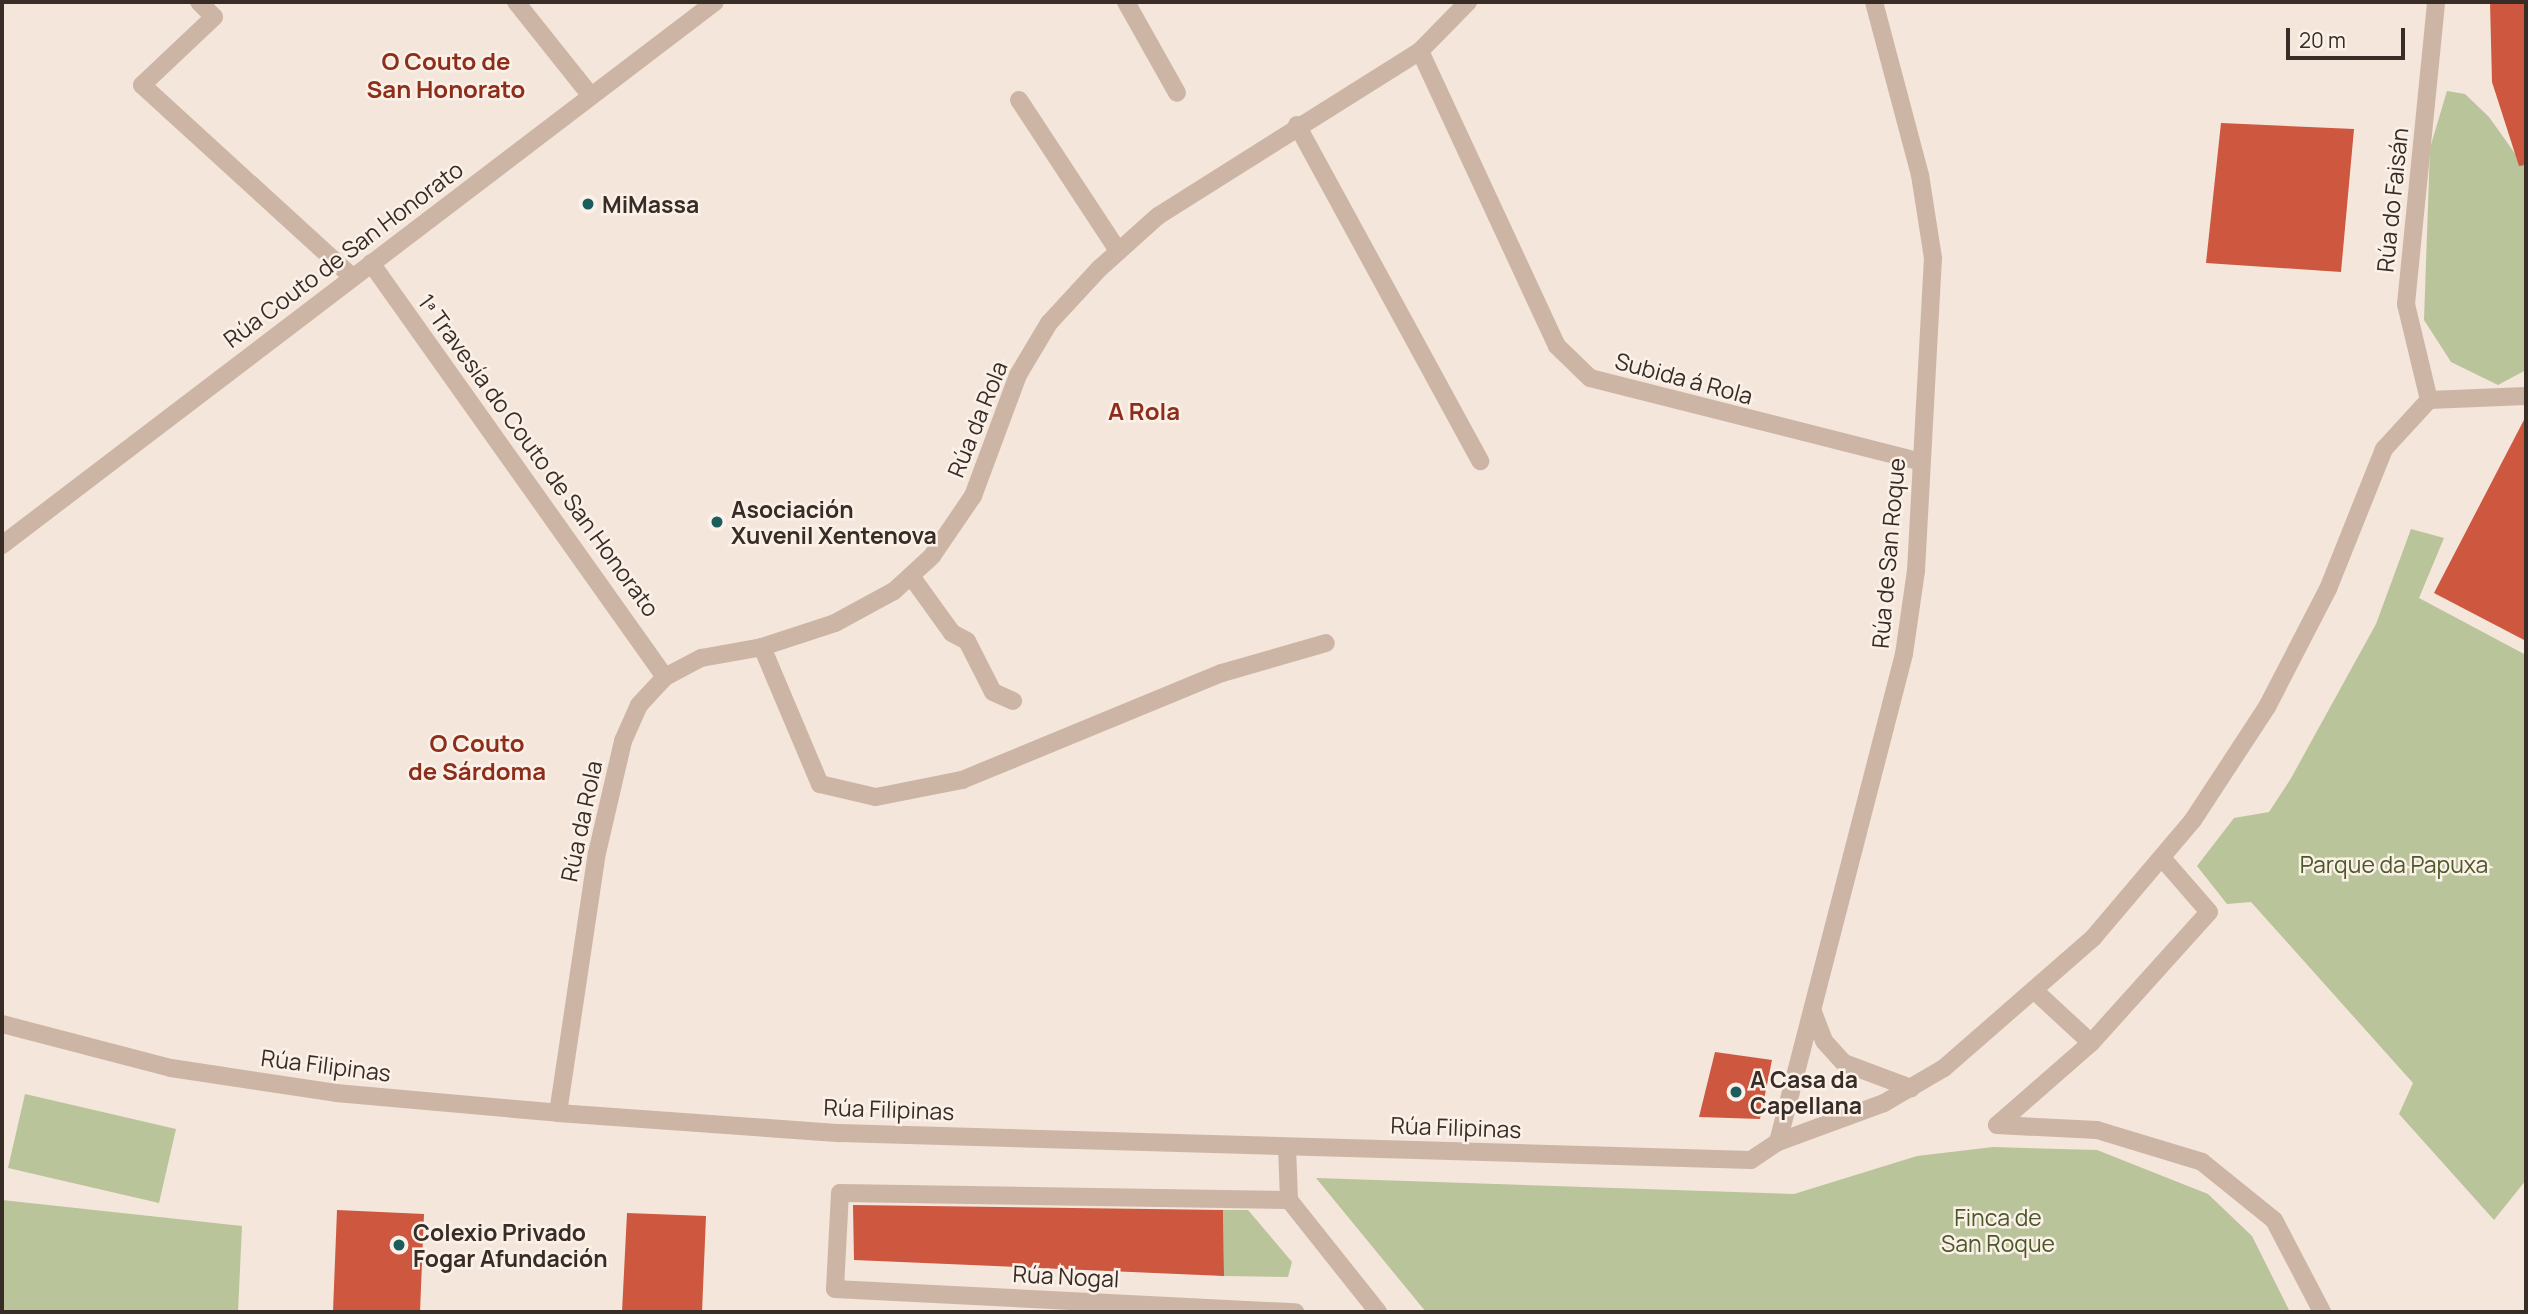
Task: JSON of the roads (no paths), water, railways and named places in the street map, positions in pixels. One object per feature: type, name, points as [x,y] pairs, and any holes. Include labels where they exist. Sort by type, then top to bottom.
[{"type":"street","points":[[199,2],[214,18],[142,85],[352,277]]},
{"type":"street","points":[[516,2],[591,96]]},
{"type":"street","name":"Rúa Couto de San Honorato","points":[[2,545],[715,2]]},
{"type":"street","points":[[1126,2],[1177,93]]},
{"type":"street","name":"Rúa da Rola","points":[[558,1113],[597,853],[623,741],[639,705],[665,677],[701,658],[762,647],[835,623],[911,576],[932,556],[973,495],[1018,375],[1049,323],[1118,251],[1158,216],[1297,125],[1420,51],[1468,2]]},
{"type":"street","points":[[1859,2],[1873,8]]},
{"type":"street","name":"Rúa do Faisán","points":[[2429,400],[2406,304],[2436,2]]},
{"type":"street","name":"Rúa de San Roque","points":[[1778,1142],[1904,654],[1922,462],[1933,296],[1929,219],[1873,8]]},
{"type":"street","name":"Subida á Rola","points":[[1420,51],[1557,346],[1590,378],[1922,462]]},
{"type":"street","points":[[1019,100],[1118,251]]},
{"type":"street","points":[[1297,125],[1480,461]]},
{"type":"street","name":"1ª Travesía do Couto de San Honorato","points":[[371,263],[665,677]]},
{"type":"street","points":[[2429,400],[2526,396]]},
{"type":"street","name":"Rúa Filipinas","points":[[2,1024],[171,1068],[336,1093],[558,1113],[840,1132],[1718,1163],[1751,1160],[1778,1142],[1846,1121],[1911,1088],[2036,992],[2162,858],[2267,707],[2328,589],[2384,449],[2429,400]]},
{"type":"street","points":[[911,576],[951,633],[967,641],[993,692],[1013,701]]},
{"type":"street","points":[[762,647],[820,784],[876,797],[962,780],[1222,673],[1326,643]]},
{"type":"street","points":[[2162,858],[2209,912],[2091,1043],[1997,1125],[2097,1130],[2202,1162],[2274,1220],[2322,1312]]},
{"type":"street","points":[[2036,992],[2091,1043]]},
{"type":"street","points":[[1813,1009],[1824,1041],[1844,1063],[1911,1088]]},
{"type":"street","points":[[1287,1147],[1289,1200],[1378,1312]]},
{"type":"street","name":"Rúa Nogal","points":[[1289,1200],[840,1194],[835,1289],[1295,1312]]},
{"type":"place","name":"MiMassa","points":[[588,204]]},
{"type":"place","name":"Asociación Xuvenil Xentenova","points":[[717,522]]},
{"type":"place","name":"A Casa da Capellana","points":[[1736,1092]]},
{"type":"place","name":"Colexio Privado Fogar Afundación","points":[[399,1245]]},
{"type":"district","name":"O Couto de San Honorato","points":[[446,75]]},
{"type":"district","name":"A Rola","points":[[1144,411]]},
{"type":"district","name":"O Couto de Sárdoma","points":[[477,757]]},
{"type":"park label","name":"Parque da Papuxa","points":[[2394,864]]},
{"type":"park label","name":"Finca de San Roque","points":[[1998,1230]]}]
